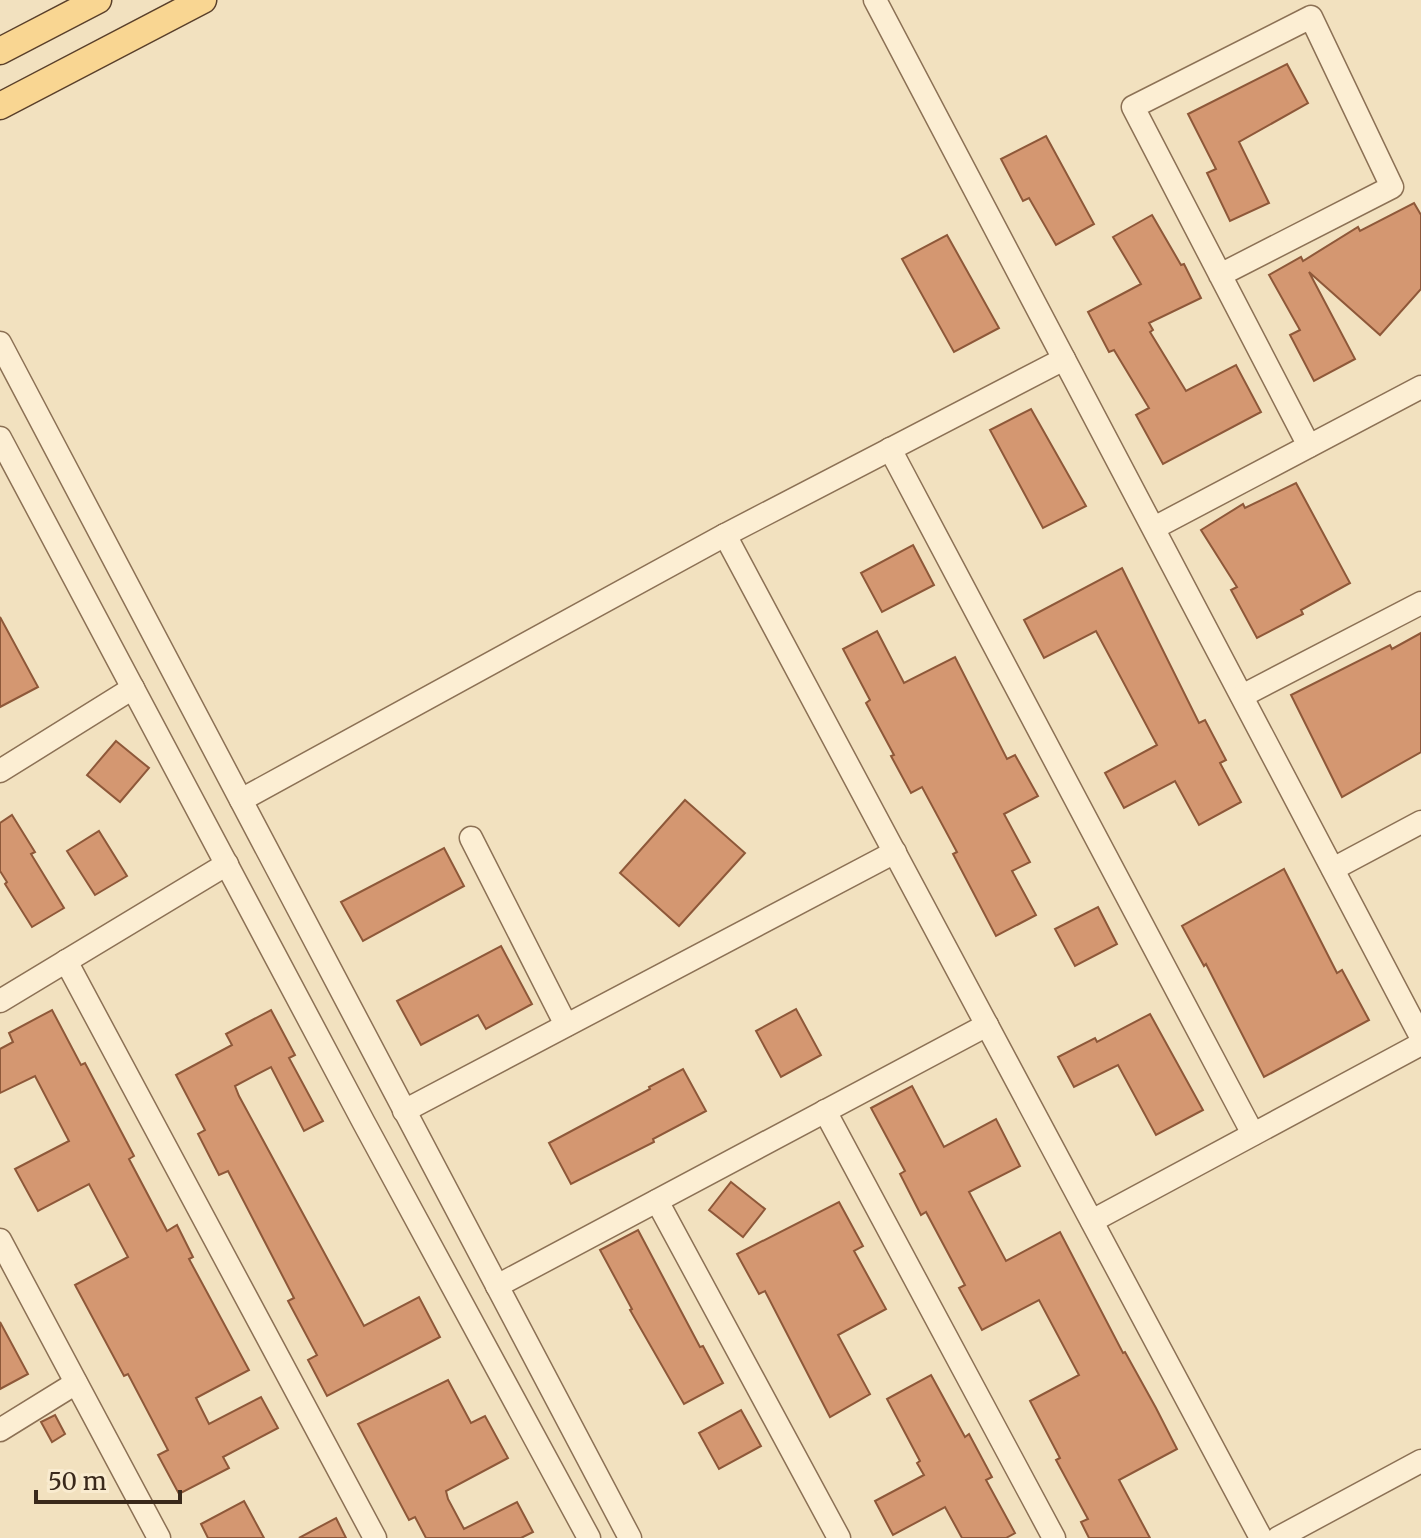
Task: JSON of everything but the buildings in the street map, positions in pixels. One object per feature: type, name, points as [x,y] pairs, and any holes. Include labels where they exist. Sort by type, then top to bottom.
[{"type":"main road","points":[[0,51],[98,0]]},
{"type":"main road","points":[[0,106],[203,0]]},
{"type":"street","points":[[875,0],[1421,1037]]},
{"type":"street","points":[[1220,275],[1392,187],[1311,17],[1133,107],[1220,275],[1309,446]]},
{"type":"street","points":[[0,343],[630,1538]]},
{"type":"street","points":[[241,800],[725,535],[1064,359]]},
{"type":"street","points":[[1154,528],[1421,387]]},
{"type":"street","points":[[0,438],[589,1538]]},
{"type":"street","points":[[890,449],[1253,1134]]},
{"type":"street","points":[[725,535],[1261,1538]]},
{"type":"street","points":[[1242,696],[1421,603]]},
{"type":"street","points":[[2,766],[133,688]]},
{"type":"street","points":[[1333,869],[1421,822]]},
{"type":"street","points":[[471,838],[566,1025]]},
{"type":"street","points":[[404,1111],[895,852]]},
{"type":"street","points":[[0,1001],[227,864]]},
{"type":"street","points":[[66,961],[375,1538]]},
{"type":"street","points":[[497,1286],[987,1025]]},
{"type":"street","points":[[1092,1221],[1421,1044]]},
{"type":"street","points":[[825,1111],[1054,1538]]},
{"type":"street","points":[[657,1201],[839,1538]]},
{"type":"street","points":[[0,1240],[159,1538]]},
{"type":"street","points":[[0,1430],[76,1383]]},
{"type":"street","points":[[1278,1538],[1419,1468]]}]
